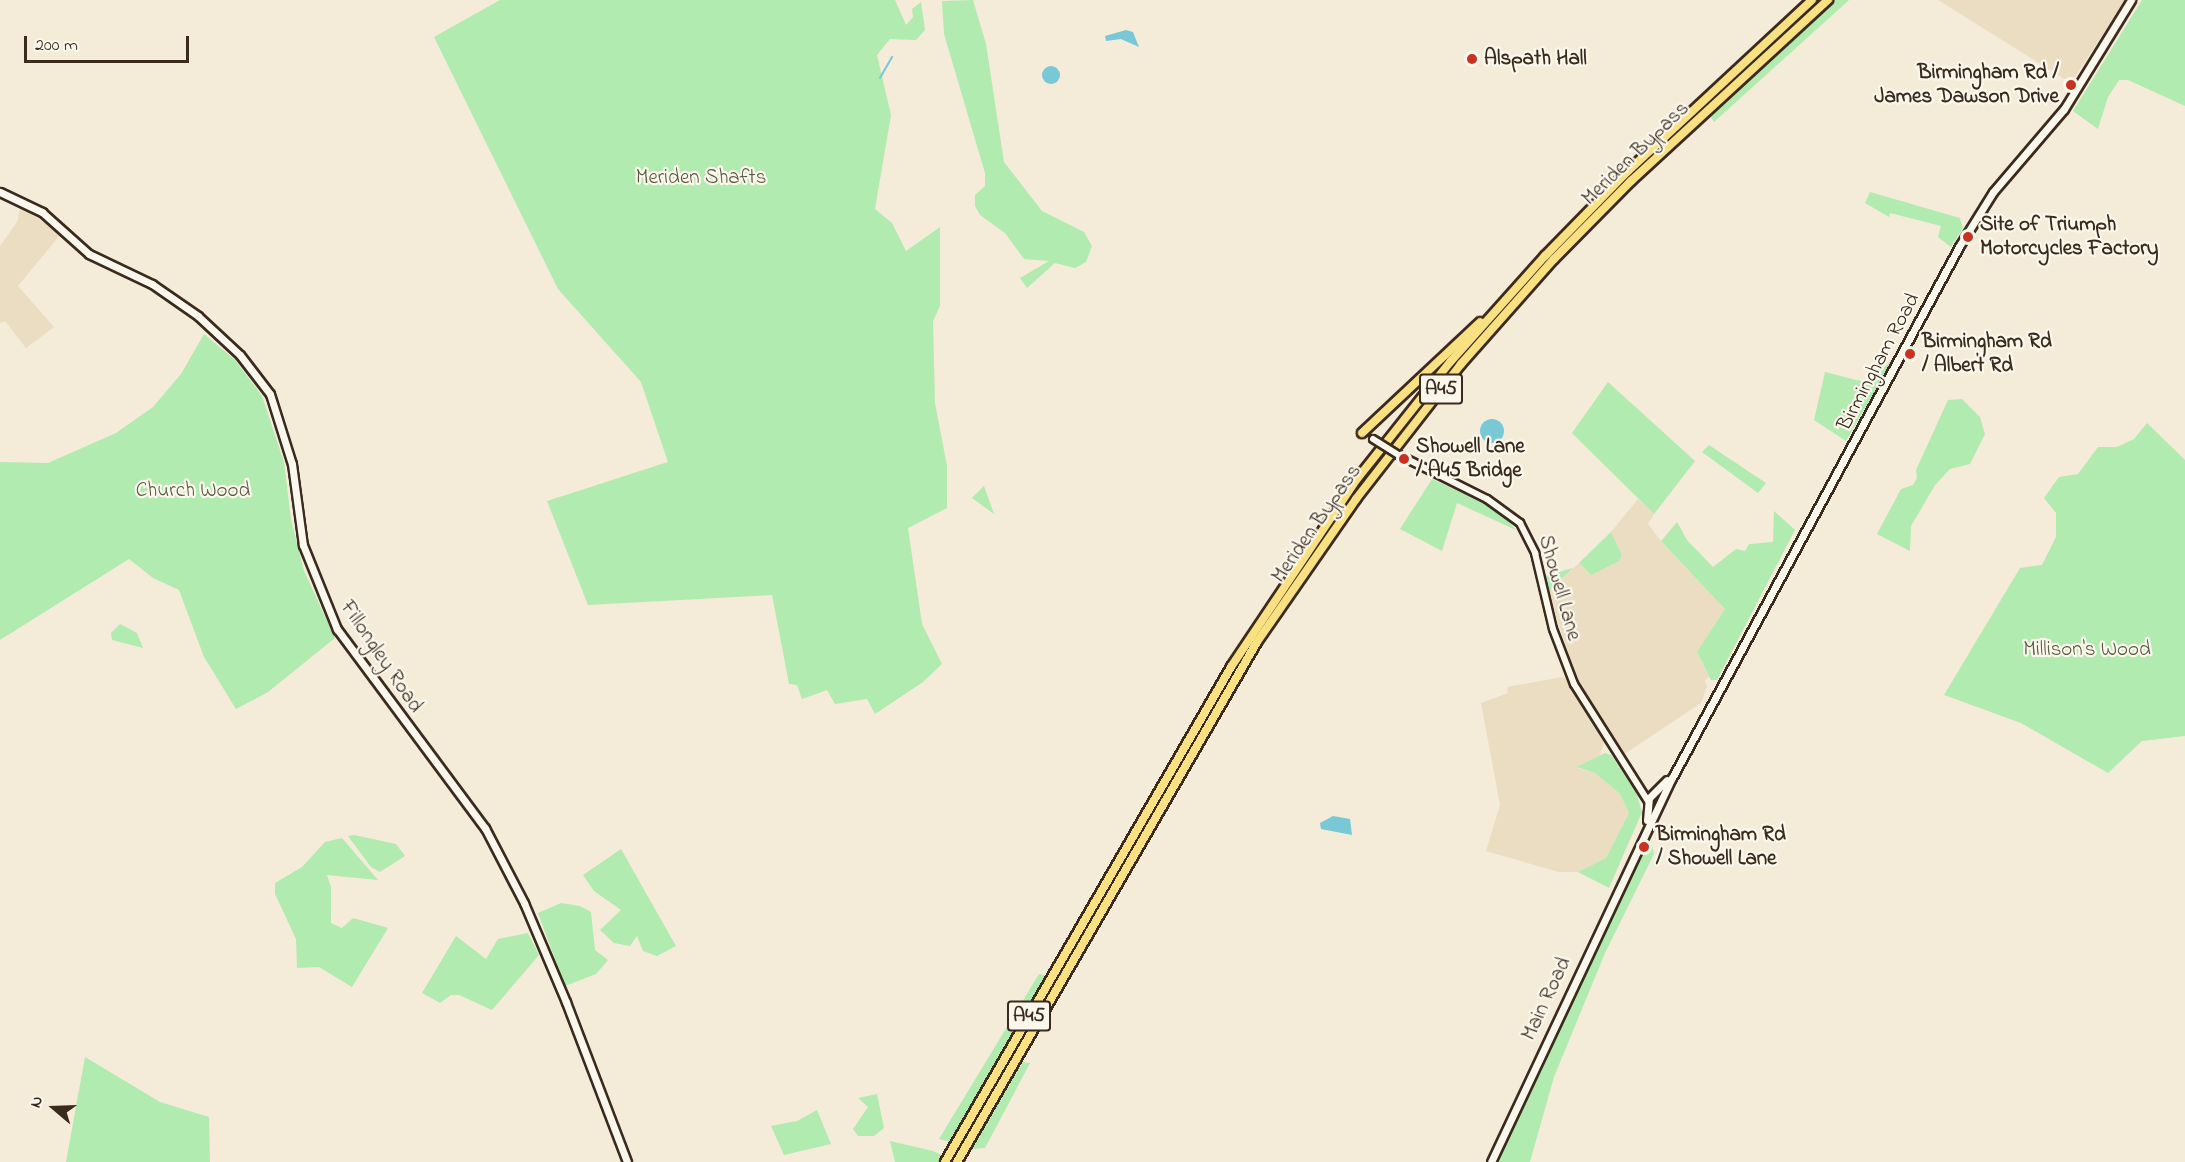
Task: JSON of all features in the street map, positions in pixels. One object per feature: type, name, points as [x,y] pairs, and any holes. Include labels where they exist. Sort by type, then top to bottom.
[{"type":"highway","name":"Meriden Bypass","points":[[957,1162],[1121,876],[1134,844],[1273,599],[1358,479],[1488,317],[1628,171],[1812,0]]},
{"type":"highway","name":"Meriden Bypass","points":[[945,1162],[1113,870],[1134,844],[1257,642],[1356,499],[1454,373],[1562,251],[1828,0]]},
{"type":"highway","points":[[1362,433],[1471,328],[1488,317]]},
{"type":"main road","name":"Birmingham Road","points":[[1659,803],[1960,244],[1993,192],[2064,109],[2131,0]]},
{"type":"main road","name":"Fillongley Road","points":[[0,192],[42,212],[89,254],[152,284],[198,316],[240,355],[270,394],[292,464],[303,545],[337,629],[485,828],[524,903],[566,1002],[627,1162]]},
{"type":"main road","name":"Birmingham Road","points":[[1651,798],[1683,757]]},
{"type":"main road","points":[[1651,798],[1659,803]]},
{"type":"main road","name":"Main Road","points":[[1636,851],[1651,798]]},
{"type":"main road","name":"Main Road","points":[[1491,1162],[1659,803]]},
{"type":"street","name":"Showell Lane","points":[[1362,433],[1399,455],[1487,498],[1520,523],[1534,553],[1553,629],[1574,684],[1640,789],[1651,798]]},
{"type":"shaded area","points":[[1938,0],[2125,0],[2071,83]]},
{"type":"shaded area","points":[[21,205],[60,235],[18,286],[54,327],[26,348],[5,321],[0,323],[0,246],[17,222]]},
{"type":"shaded area","points":[[1638,499],[1654,514],[1648,524],[1661,541],[1725,609],[1697,652],[1709,677],[1705,680],[1707,687],[1701,703],[1623,755],[1580,688],[1548,592],[1579,563],[1591,575],[1622,555],[1611,532]]},
{"type":"shaded area","points":[[1562,677],[1568,680],[1604,742],[1600,756],[1578,768],[1595,773],[1620,794],[1629,813],[1606,858],[1578,872],[1559,872],[1486,851],[1500,805],[1481,703],[1508,693],[1507,687]]},
{"type":"green space","name":"Meriden Shafts","points":[[500,0],[895,0],[906,25],[913,17],[912,9],[921,2],[925,30],[916,40],[890,39],[877,55],[891,115],[875,209],[892,223],[906,251],[940,227],[940,306],[933,321],[935,403],[947,466],[947,508],[908,528],[922,624],[942,664],[923,682],[875,714],[867,699],[835,704],[827,690],[802,699],[797,685],[789,684],[772,595],[588,605],[547,501],[668,462],[641,382],[558,289],[434,37]]},
{"type":"green space","points":[[973,0],[986,44],[1004,162],[1042,211],[1084,232],[1092,246],[1086,262],[1075,268],[1055,263],[1027,288],[1020,278],[1049,261],[1024,259],[1005,233],[980,215],[975,206],[975,195],[985,186],[985,173],[944,34],[942,1]]},
{"type":"green space","points":[[1836,0],[1849,0],[1714,122],[1711,117]]},
{"type":"green space","points":[[2142,0],[2185,0],[2185,106],[2128,80],[2119,80],[2108,97],[2098,129],[2073,111]]},
{"type":"green space","points":[[1870,192],[1960,218],[1963,228],[1951,247],[1938,237],[1941,226],[1890,213],[1889,217],[1865,203]]},
{"type":"green space","name":"Church Wood","points":[[204,334],[235,360],[262,396],[284,462],[291,519],[304,571],[335,638],[268,692],[236,709],[204,657],[179,590],[153,578],[129,559],[0,640],[0,462],[48,463],[116,433],[153,407],[181,374]]},
{"type":"green space","points":[[1894,358],[1846,441],[1814,420],[1825,372],[1868,383]]},
{"type":"green space","points":[[1608,382],[1695,461],[1654,514],[1572,433]]},
{"type":"green space","points":[[1962,399],[1980,417],[1985,434],[1970,464],[1950,469],[1935,485],[1911,526],[1910,551],[1877,534],[1901,489],[1913,485],[1917,478],[1916,470],[1948,400]]},
{"type":"green space","name":"Millison's Wood","points":[[2147,423],[2185,460],[2185,736],[2142,741],[2108,773],[2021,723],[1944,695],[2020,568],[2042,565],[2056,537],[2056,513],[2044,498],[2059,477],[2078,474],[2098,447],[2117,447],[2134,439]]},
{"type":"green space","points":[[1709,445],[1766,483],[1758,493],[1702,452]]},
{"type":"green space","points":[[1432,479],[1484,503],[1504,516],[1516,530],[1457,503],[1442,551],[1400,529]]},
{"type":"green space","points":[[984,486],[994,514],[972,498]]},
{"type":"green space","points":[[1774,511],[1795,530],[1717,680],[1711,680],[1697,652],[1725,609],[1661,541],[1677,522],[1687,540],[1713,567],[1736,549],[1745,551],[1749,544],[1773,542]]},
{"type":"green space","points":[[1611,532],[1622,555],[1619,561],[1591,575],[1579,563]]},
{"type":"green space","points":[[1573,568],[1548,592],[1545,576]]},
{"type":"green space","points":[[120,624],[137,633],[143,648],[112,640],[111,633]]},
{"type":"green space","points":[[1605,753],[1611,755],[1636,792],[1642,812],[1609,888],[1578,872],[1606,858],[1629,813],[1620,794],[1595,773],[1577,767]]},
{"type":"green space","points":[[354,835],[396,844],[405,856],[380,872],[371,867],[348,836]]},
{"type":"green space","points":[[342,838],[378,880],[327,875],[331,887],[331,923],[342,928],[353,918],[388,928],[352,987],[319,967],[297,968],[296,939],[275,894],[275,883],[302,867],[325,842]]},
{"type":"green space","points":[[1652,845],[1654,854],[1605,953],[1554,1077],[1530,1162],[1498,1162],[1633,867]]},
{"type":"green space","points":[[621,849],[676,946],[657,956],[643,951],[637,936],[630,946],[614,943],[600,930],[621,910],[594,891],[583,875]]},
{"type":"green space","points":[[561,903],[580,906],[591,912],[595,950],[608,960],[596,974],[565,986],[538,913]]},
{"type":"green space","points":[[528,933],[539,955],[492,1010],[459,995],[451,995],[440,1003],[422,993],[456,936],[486,959],[498,939]]},
{"type":"green space","points":[[1039,974],[1044,975],[1044,982],[951,1142],[939,1139]]},
{"type":"green space","points":[[85,1057],[160,1102],[209,1117],[210,1162],[66,1162]]},
{"type":"green space","points":[[1023,1062],[1030,1063],[985,1148],[972,1149]]},
{"type":"green space","points":[[877,1094],[884,1128],[874,1136],[858,1136],[853,1129],[868,1107],[858,1098]]},
{"type":"green space","points":[[817,1110],[831,1144],[784,1155],[771,1126],[797,1121]]},
{"type":"green space","points":[[890,1141],[933,1151],[944,1156],[940,1162],[895,1162]]},
{"type":"water","points":[[1126,30],[1133,32],[1139,47],[1121,39],[1106,41],[1105,36]]},
{"type":"water","points":[[1051,66],[1057,69],[1060,75],[1057,81],[1051,84],[1045,81],[1042,75],[1045,69]]},
{"type":"water","points":[[1492,419],[1497,420],[1503,426],[1503,436],[1497,442],[1492,443],[1487,442],[1481,436],[1480,431],[1481,426],[1487,420]]},
{"type":"water","points":[[1333,816],[1350,819],[1352,835],[1321,829],[1320,823]]},
{"type":"waterway","points":[[880,78],[892,57]]},
{"type":"place","name":"Alspath Hall","points":[[1472,59]]},
{"type":"place","name":"Birmingham Rd / James Dawson Drive","points":[[2071,85]]},
{"type":"place","name":"Site of Triumph Motorcycles Factory","points":[[1968,237]]},
{"type":"place","name":"Birmingham Rd / Albert Rd","points":[[1910,354]]},
{"type":"place","name":"Showell Lane / A45 Bridge","points":[[1404,459]]},
{"type":"place","name":"Birmingham Rd / Showell Lane","points":[[1644,847]]}]
